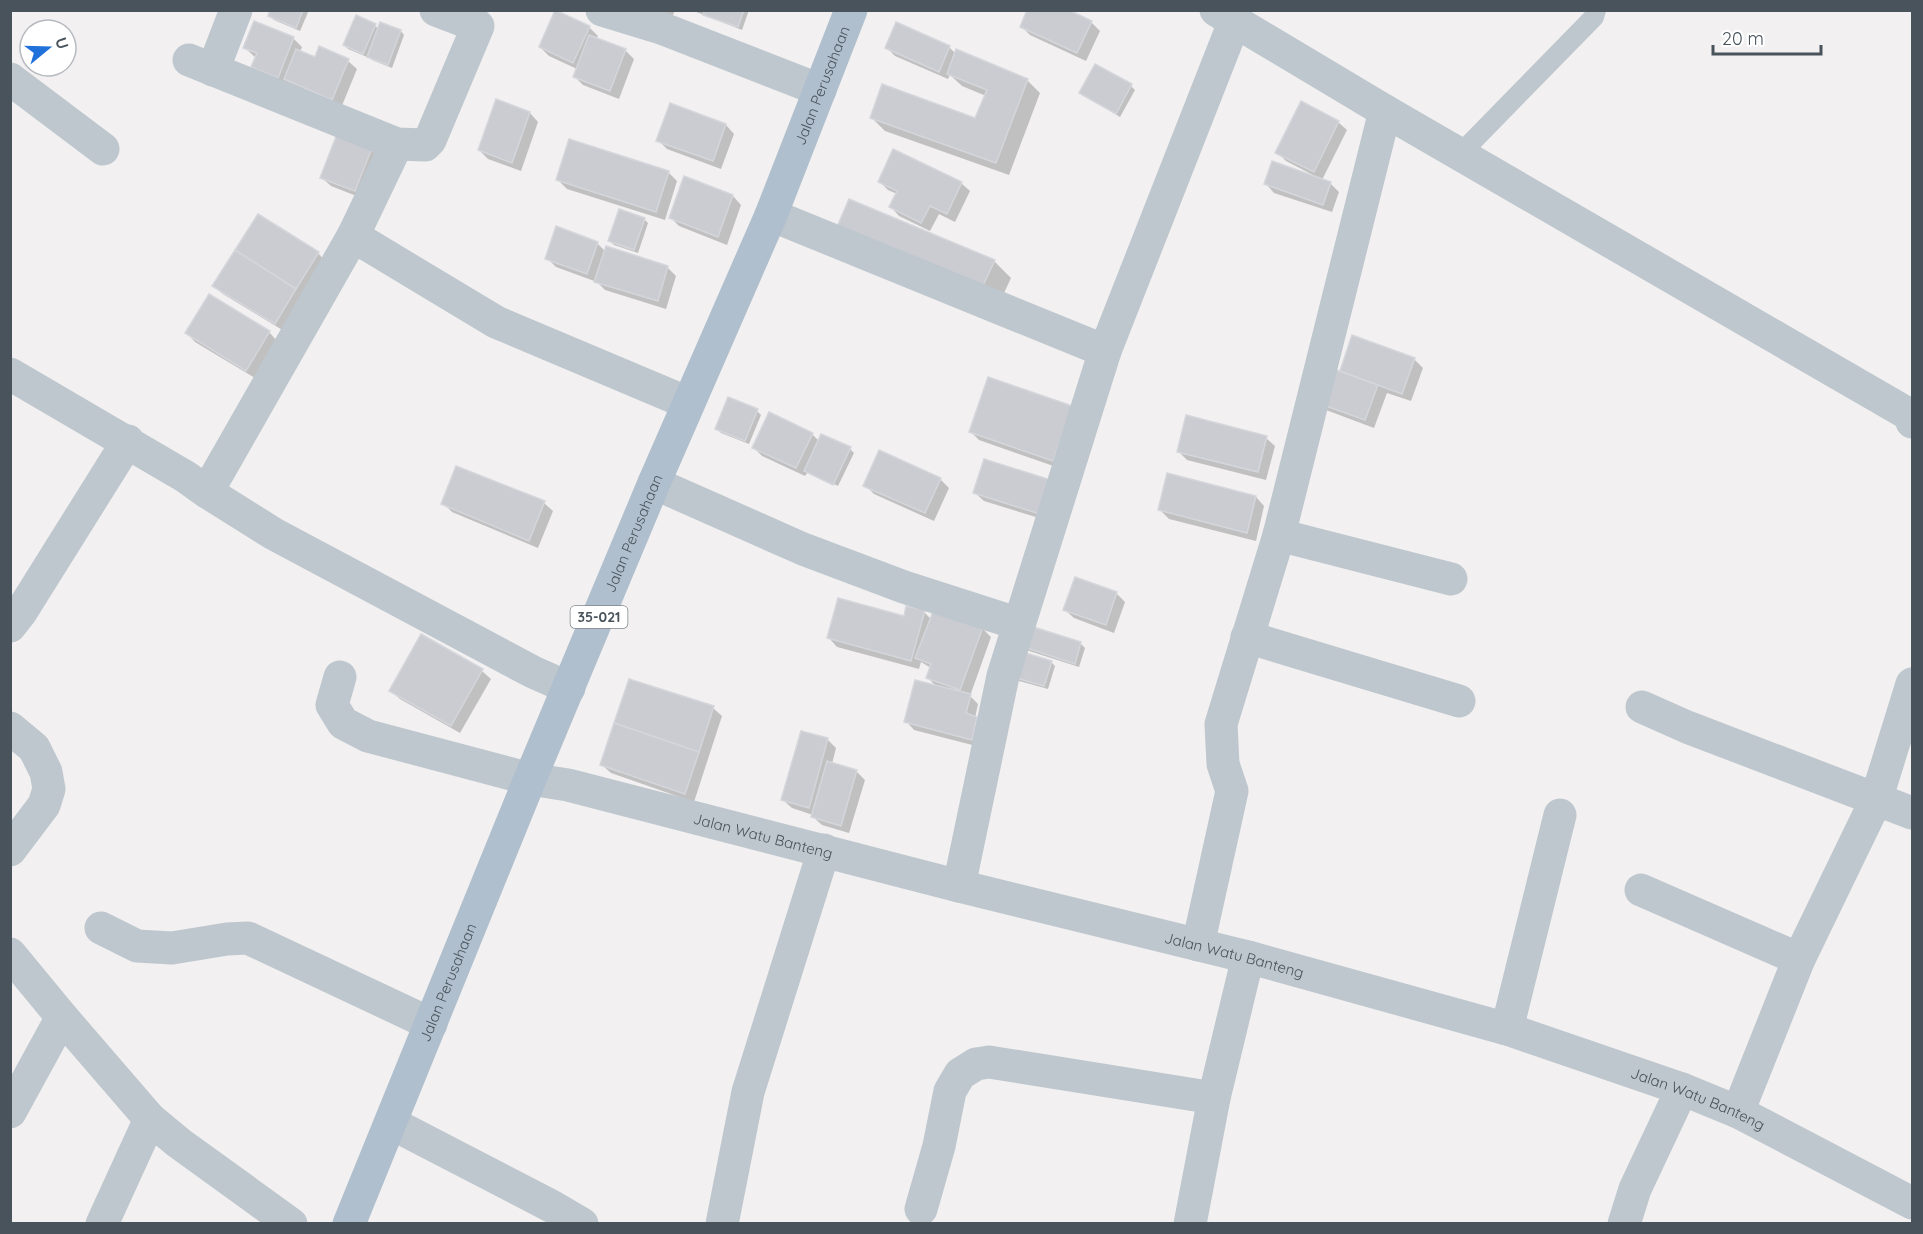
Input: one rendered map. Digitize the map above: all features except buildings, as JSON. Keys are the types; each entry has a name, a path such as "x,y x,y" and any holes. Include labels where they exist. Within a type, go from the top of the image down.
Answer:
{"main road":[{"name":"Jalan Perusahaan","path":"349,1224 530,779 654,483 771,215 851,10"}],"street":[{"path":"236,10 201,65 397,144 425,145 430,140 483,18 436,10"},
{"path":"602,10 671,32 820,90"},
{"path":"959,886 1003,676 1105,351 1225,15 1385,111 1912,414"},
{"path":"10,79 103,149"},
{"path":"1198,945 1232,791 1223,764 1221,724 1279,535 1385,111"},
{"path":"207,492 353,236 397,144"},
{"path":"771,215 1105,351"},
{"path":"353,236 496,322 688,404"},
{"path":"10,374 128,441 274,534 533,672 569,688"},
{"path":"10,626 128,441"},
{"path":"654,483 813,552 904,587 1019,624"},
{"path":"1279,535 1451,579"},
{"path":"1248,637 1459,702"},
{"name":"Jalan Watu Banteng","path":"340,677 332,705 343,723 368,735 530,779 579,788 959,886 1248,957 1507,1029 1682,1089 1738,1112 1912,1203"},
{"path":"1738,1112 1799,959 1876,800 1912,684"},
{"path":"1642,707 1687,727 1912,813"},
{"path":"10,728 34,748 46,772 49,789 44,805 10,850"},
{"path":"1507,1029 1560,815"},
{"path":"722,1224 748,1092 824,850"},
{"path":"1641,890 1799,959"},
{"path":"101,928 137,946 172,948 248,938 431,1024"},
{"path":"10,954 150,1119 179,1143 291,1224"},
{"path":"1190,1224 1214,1098 1248,957"},
{"path":"10,1112 62,1017"},
{"path":"921,1209 939,1146 950,1091 960,1074 976,1064 989,1062 1214,1098"},
{"path":"1624,1224 1635,1189 1682,1089"},
{"path":"102,1224 150,1119"},
{"path":"391,1123 554,1207 582,1224"}],"lane":[{"path":"1460,154 1594,17 1596,10"}]}
